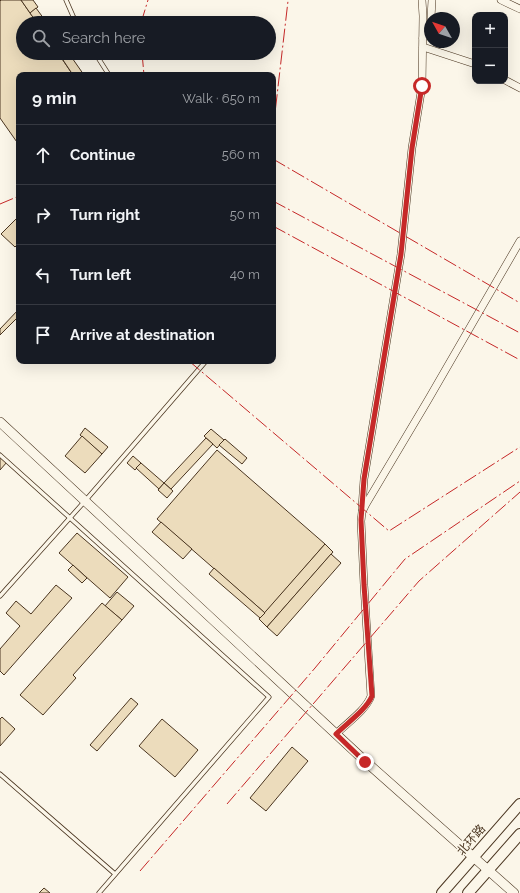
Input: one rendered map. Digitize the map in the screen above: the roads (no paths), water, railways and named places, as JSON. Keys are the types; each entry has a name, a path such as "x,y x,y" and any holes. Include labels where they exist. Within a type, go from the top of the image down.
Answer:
{"main road":[{"name":"北环路","path":"442,893 520,804"},
{"path":"468,893 520,834"}],"street":[{"path":"336,734 362,709 372,696 361,520 364,479 401,254 412,148 422,86 422,0"},
{"path":"431,12 432,0"},
{"path":"501,0 520,9"},
{"path":"423,47 472,63"},
{"path":"508,82 520,88"},
{"path":"362,512 520,241"},
{"path":"0,422 365,762 514,893"}],"lane":[{"path":"66,0 72,16"},
{"path":"99,60 106,72"},
{"path":"0,596 85,501 203,364"},
{"path":"0,455 269,697 99,893"},
{"path":"0,774 115,874"}]}
